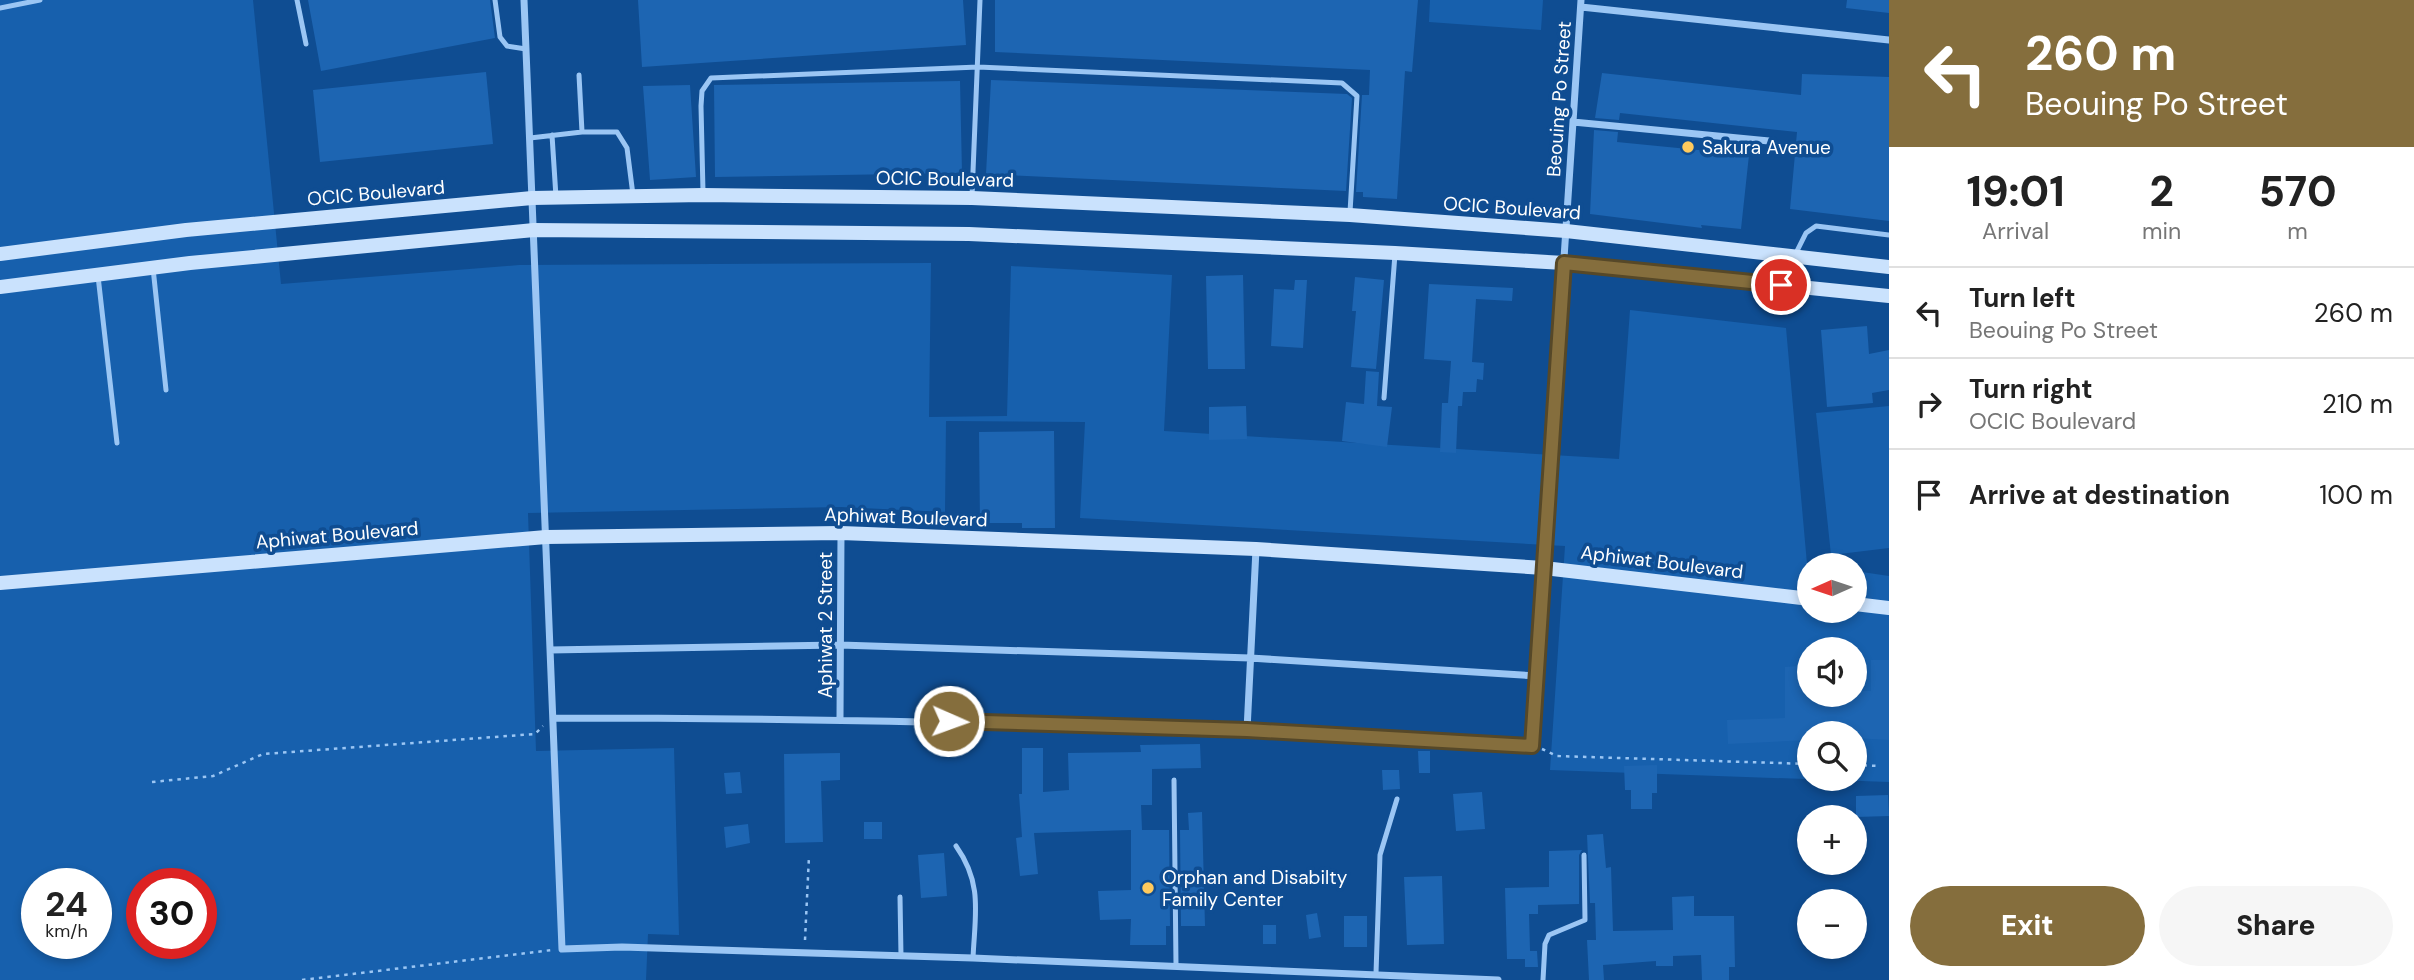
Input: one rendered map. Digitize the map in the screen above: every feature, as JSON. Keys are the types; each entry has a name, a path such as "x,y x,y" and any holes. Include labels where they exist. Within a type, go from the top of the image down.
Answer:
{"street":[{"path":"524,0 562,949 622,947 973,958 1498,980"},
{"path":"1581,4 1889,40"},
{"name":"Beouing Po Street","path":"1532,746 1581,4"},
{"path":"1573,122 1769,141"},
{"name":"OCIC Boulevard","path":"0,254 186,230 532,198 703,195 972,198 1350,215 1566,231 1889,267"},
{"path":"0,287 153,268 534,230 970,234 1395,253 1564,263 1889,296"},
{"name":"Aphiwat Boulevard","path":"0,583 546,537 841,533 1256,549 1544,568 1797,597"},
{"name":"Aphiwat 2 Street","path":"840,718 841,533"},
{"path":"1247,730 1256,549"},
{"path":"1867,605 1889,608"},
{"path":"550,650 841,645 1250,658 1537,676"},
{"path":"553,718 840,718 1247,730 1532,746"}],"lane":[{"path":"0,8 40,0"},
{"path":"297,0 306,44"},
{"path":"495,0 500,37 507,46 526,49"},
{"path":"972,198 981,0"},
{"path":"703,195 702,91 711,78 978,67 1342,83 1357,96 1350,215"},
{"path":"579,75 582,132"},
{"path":"530,138 582,132 617,132 624,139 633,195"},
{"path":"552,135 556,197"},
{"path":"1795,255 1806,233 1816,226 1889,235"},
{"path":"1384,398 1395,253"},
{"path":"153,268 166,390"},
{"path":"98,275 117,443"},
{"path":"1174,780 1176,965"},
{"path":"1376,973 1380,855 1397,799"},
{"path":"956,846 971,867 976,888 973,958"},
{"path":"1544,980 1545,944 1549,934 1580,925 1585,920 1584,855"},
{"path":"900,897 901,956"}],"path":[{"path":"152,782 213,776 263,754 535,733 553,718"},
{"path":"1532,746 1558,756 1797,764"},
{"path":"1867,766 1879,766"},
{"path":"805,954 809,856"},
{"path":"302,980 562,949"}],"shaded area":[{"path":"0,0 253,0 281,284 519,265 931,263 929,417 1007,416 1011,266 1172,275 1164,431 1619,459 1630,310 1786,328 1806,553 1797,553 1797,623 1867,623 1867,573 1889,576 1889,782 1867,781 1867,721 1797,721 1797,779 1550,770 1565,546 1080,518 1085,422 946,421 945,512 841,507 528,513 536,751 674,748 679,935 648,934 646,980 0,980"},
{"path":"1430,0 1543,0 1541,30 1429,22"},
{"path":"1889,406 1889,548 1831,553 1816,413"}],"building":[{"path":"308,0 490,0 495,38 321,71"},
{"path":"638,0 963,0 966,45 642,67"},
{"path":"995,0 1418,0 1412,72 1405,71 1397,199 1363,197 1363,192 1356,192 1362,95 1369,95 1370,70 995,52"},
{"path":"1847,0 1889,0 1889,13 1846,8"},
{"path":"486,72 493,144 320,162 313,90"},
{"path":"1602,73 1801,95 1802,74 1889,77 1889,221 1790,209 1797,132 1620,113 1619,120 1595,118"},
{"path":"991,80 1347,94 1352,98 1346,191 986,174"},
{"path":"960,81 962,173 715,177 714,85"},
{"path":"690,85 696,177 650,180 643,86"},
{"path":"1594,130 1618,132 1617,142 1749,155 1741,229 1701,225 1702,228 1590,214"},
{"path":"1243,275 1245,369 1208,369 1206,276"},
{"path":"1355,277 1384,280 1376,369 1351,367 1356,311 1352,311"},
{"path":"1295,280 1307,280 1303,348 1271,346 1274,289 1294,290"},
{"path":"1429,284 1513,288 1512,301 1476,299 1472,362 1484,363 1483,380 1477,379 1476,392 1463,392 1462,406 1458,406 1456,453 1440,452 1442,403 1448,403 1451,361 1424,359"},
{"path":"1867,326 1869,354 1889,350 1889,390 1872,393 1873,403 1827,407 1821,330"},
{"path":"1366,371 1379,372 1377,406 1392,407 1387,447 1342,441 1346,402 1364,404"},
{"path":"1246,406 1247,439 1209,440 1209,407"},
{"path":"1054,431 1055,528 1022,528 1022,523 980,523 979,432"},
{"path":"1871,660 1889,660 1889,740 1867,739 1867,721 1797,721 1797,741 1728,744 1727,720 1785,718 1785,667 1797,666 1797,707 1867,707 1867,691 1871,691"},
{"path":"1200,744 1201,768 1152,769 1152,805 1141,805 1142,830 1169,830 1170,926 1166,926 1166,945 1130,945 1131,919 1100,920 1098,891 1131,890 1131,830 1034,833 1038,874 1020,876 1016,838 1022,837 1019,794 1022,794 1022,748 1043,748 1043,792 1069,790 1068,753 1141,752 1140,745"},
{"path":"1418,751 1430,751 1430,773 1419,773"},
{"path":"840,753 840,780 821,781 823,842 785,843 784,754"},
{"path":"1657,765 1657,793 1652,793 1652,809 1631,809 1631,790 1625,790 1624,766"},
{"path":"1382,770 1399,770 1400,789 1383,790"},
{"path":"740,772 742,793 726,794 724,773"},
{"path":"1482,792 1485,829 1456,831 1453,794"},
{"path":"1888,795 1889,816 1867,817 1867,805 1856,805 1856,796"},
{"path":"1202,812 1205,926 1181,926 1180,830 1189,830 1188,813"},
{"path":"864,822 882,822 882,839 864,839"},
{"path":"748,824 750,843 726,848 724,827"},
{"path":"1603,834 1606,868 1611,867 1613,931 1673,930 1672,897 1694,896 1694,916 1734,916 1735,967 1729,967 1729,980 1702,980 1701,955 1673,956 1673,966 1656,966 1656,961 1603,965 1604,980 1589,980 1587,940 1596,940 1595,903 1590,903 1587,835"},
{"path":"1582,850 1579,855 1579,904 1538,905 1538,914 1529,914 1530,951 1537,951 1538,967 1525,967 1525,959 1507,959 1505,888 1549,887 1549,851"},
{"path":"944,853 947,896 921,898 918,855"},
{"path":"1442,876 1444,944 1407,945 1404,877"},
{"path":"1317,913 1321,937 1309,939 1306,915"},
{"path":"1344,916 1367,916 1367,947 1344,947"},
{"path":"1263,925 1276,925 1276,944 1263,944"}],"place":[{"name":"Sakura Avenue","path":"1688,147"},
{"name":"Orphan and Disabilty Family Center","path":"1148,888"}],"route":[{"path":"949,721 1247,730 1532,746 1564,263 1781,285"}]}
